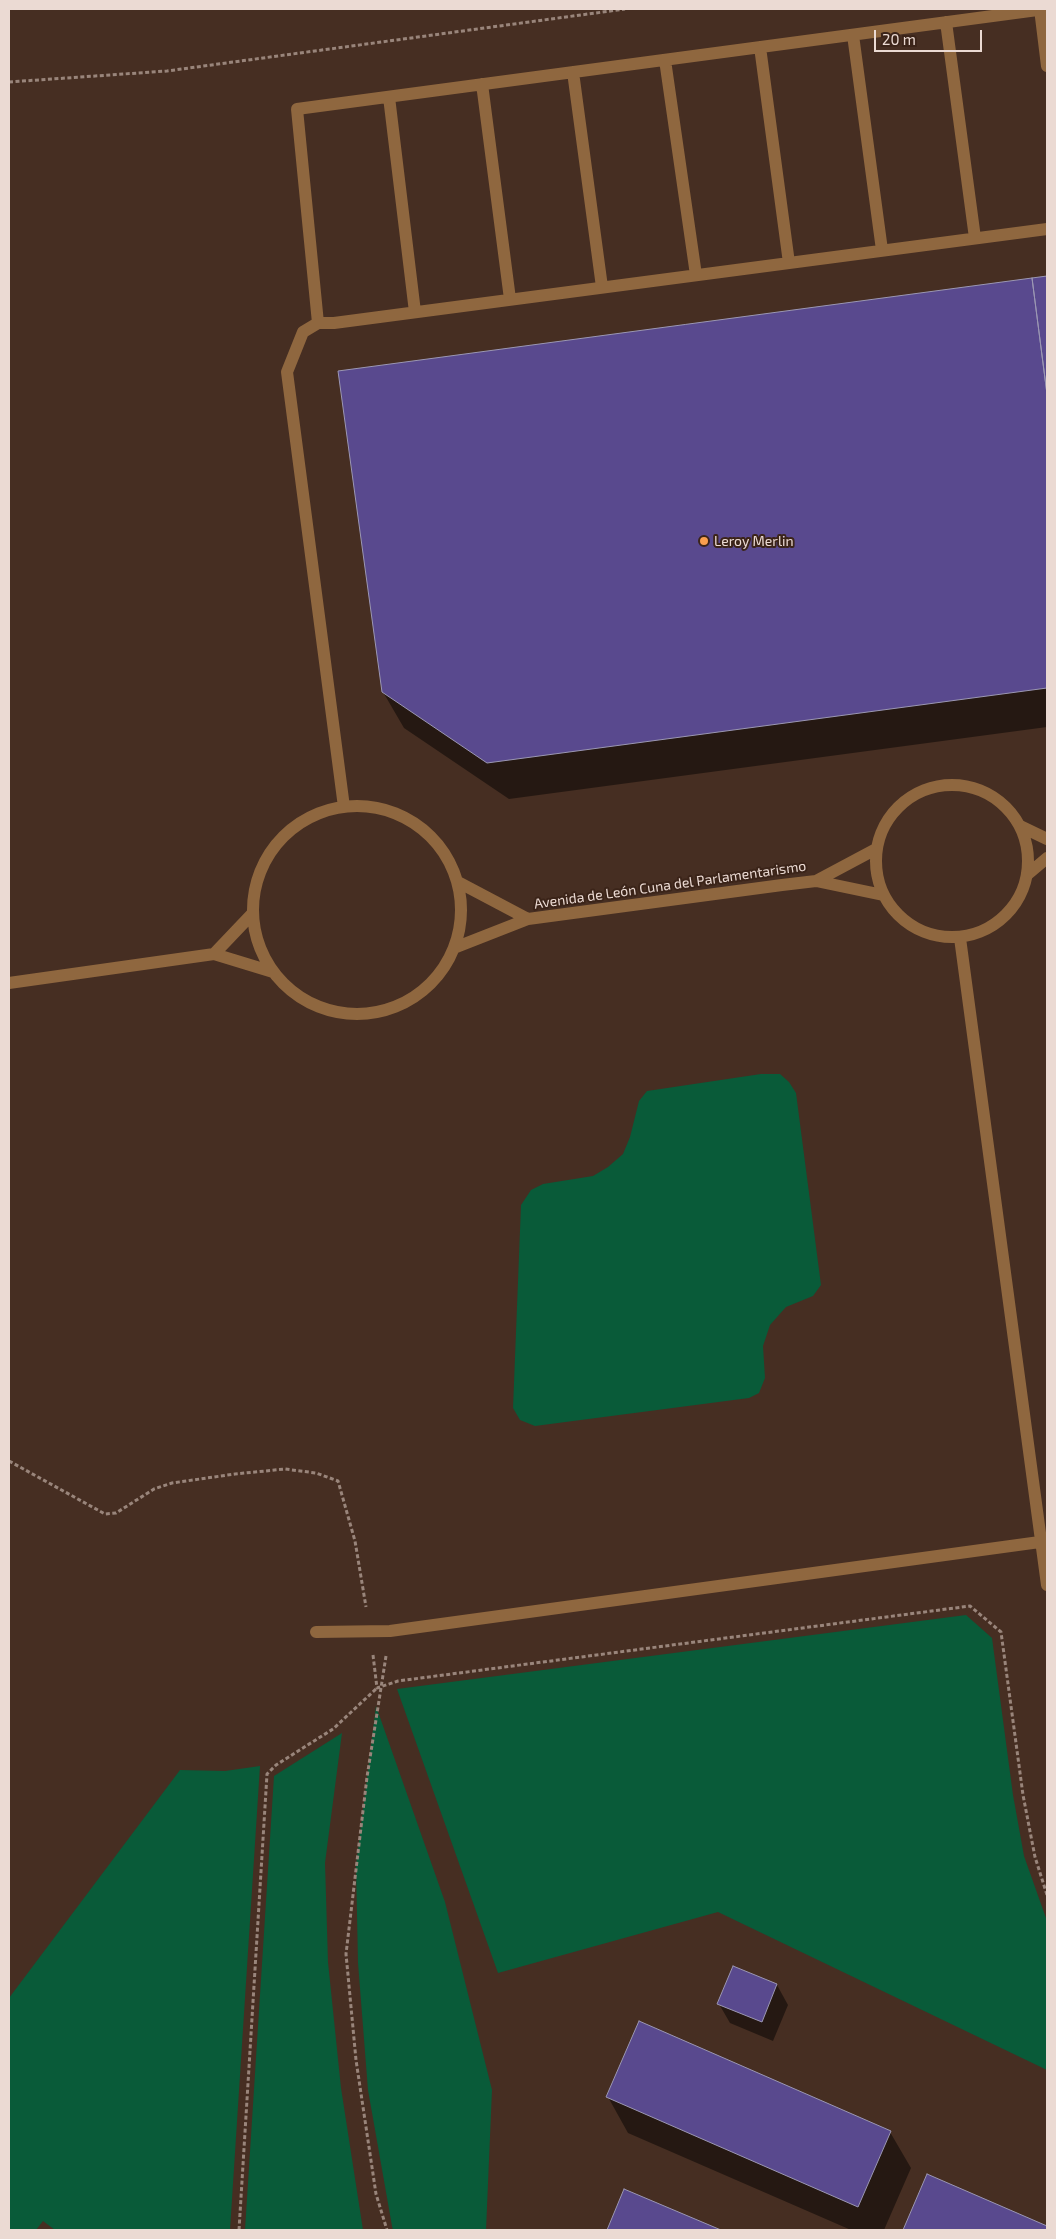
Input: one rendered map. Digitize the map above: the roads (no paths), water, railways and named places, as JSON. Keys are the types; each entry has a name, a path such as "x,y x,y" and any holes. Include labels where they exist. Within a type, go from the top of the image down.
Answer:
{"street":[{"path":"1040,9 1047,66"},
{"path":"318,323 297,109 1045,9"},
{"path":"946,22 975,238"},
{"path":"854,34 882,250"},
{"path":"760,47 789,263"},
{"path":"666,60 696,275"},
{"path":"573,72 602,287"},
{"path":"482,84 510,299"},
{"path":"389,97 415,312"},
{"path":"344,807 287,372 303,332 318,323 1047,229"},
{"path":"940,785 964,785 987,793 1007,807 1020,826 1028,850 1028,874 1020,898 1004,917 984,931 960,938 937,937 915,929 896,914 883,895 875,873 876,849 883,826 898,806 917,792 940,785"},
{"path":"359,805 392,811 421,827 444,852 458,882 462,916 454,948 437,977 412,999 382,1012 349,1014 320,1008 294,993 273,972 259,946 253,913 257,880 272,850 296,826 326,810 359,805"},
{"path":"1020,826 1047,839"},
{"name":"Avenida de León Cuna del Parlamentarismo","path":"816,881 876,849"},
{"path":"1028,874 1047,858"},
{"name":"Avenida de León Cuna del Parlamentarismo","path":"454,948 528,919 816,881 883,895"},
{"name":"Avenida de León Cuna del Parlamentarismo","path":"458,882 528,919"},
{"path":"214,954 253,913"},
{"path":"960,938 1044,1542 1047,1585"},
{"path":"9,983 162,963 214,954 273,972"},
{"path":"316,1632 390,1631 1044,1542"}],"place":[{"name":"Leroy Merlin","path":"704,541"}]}
